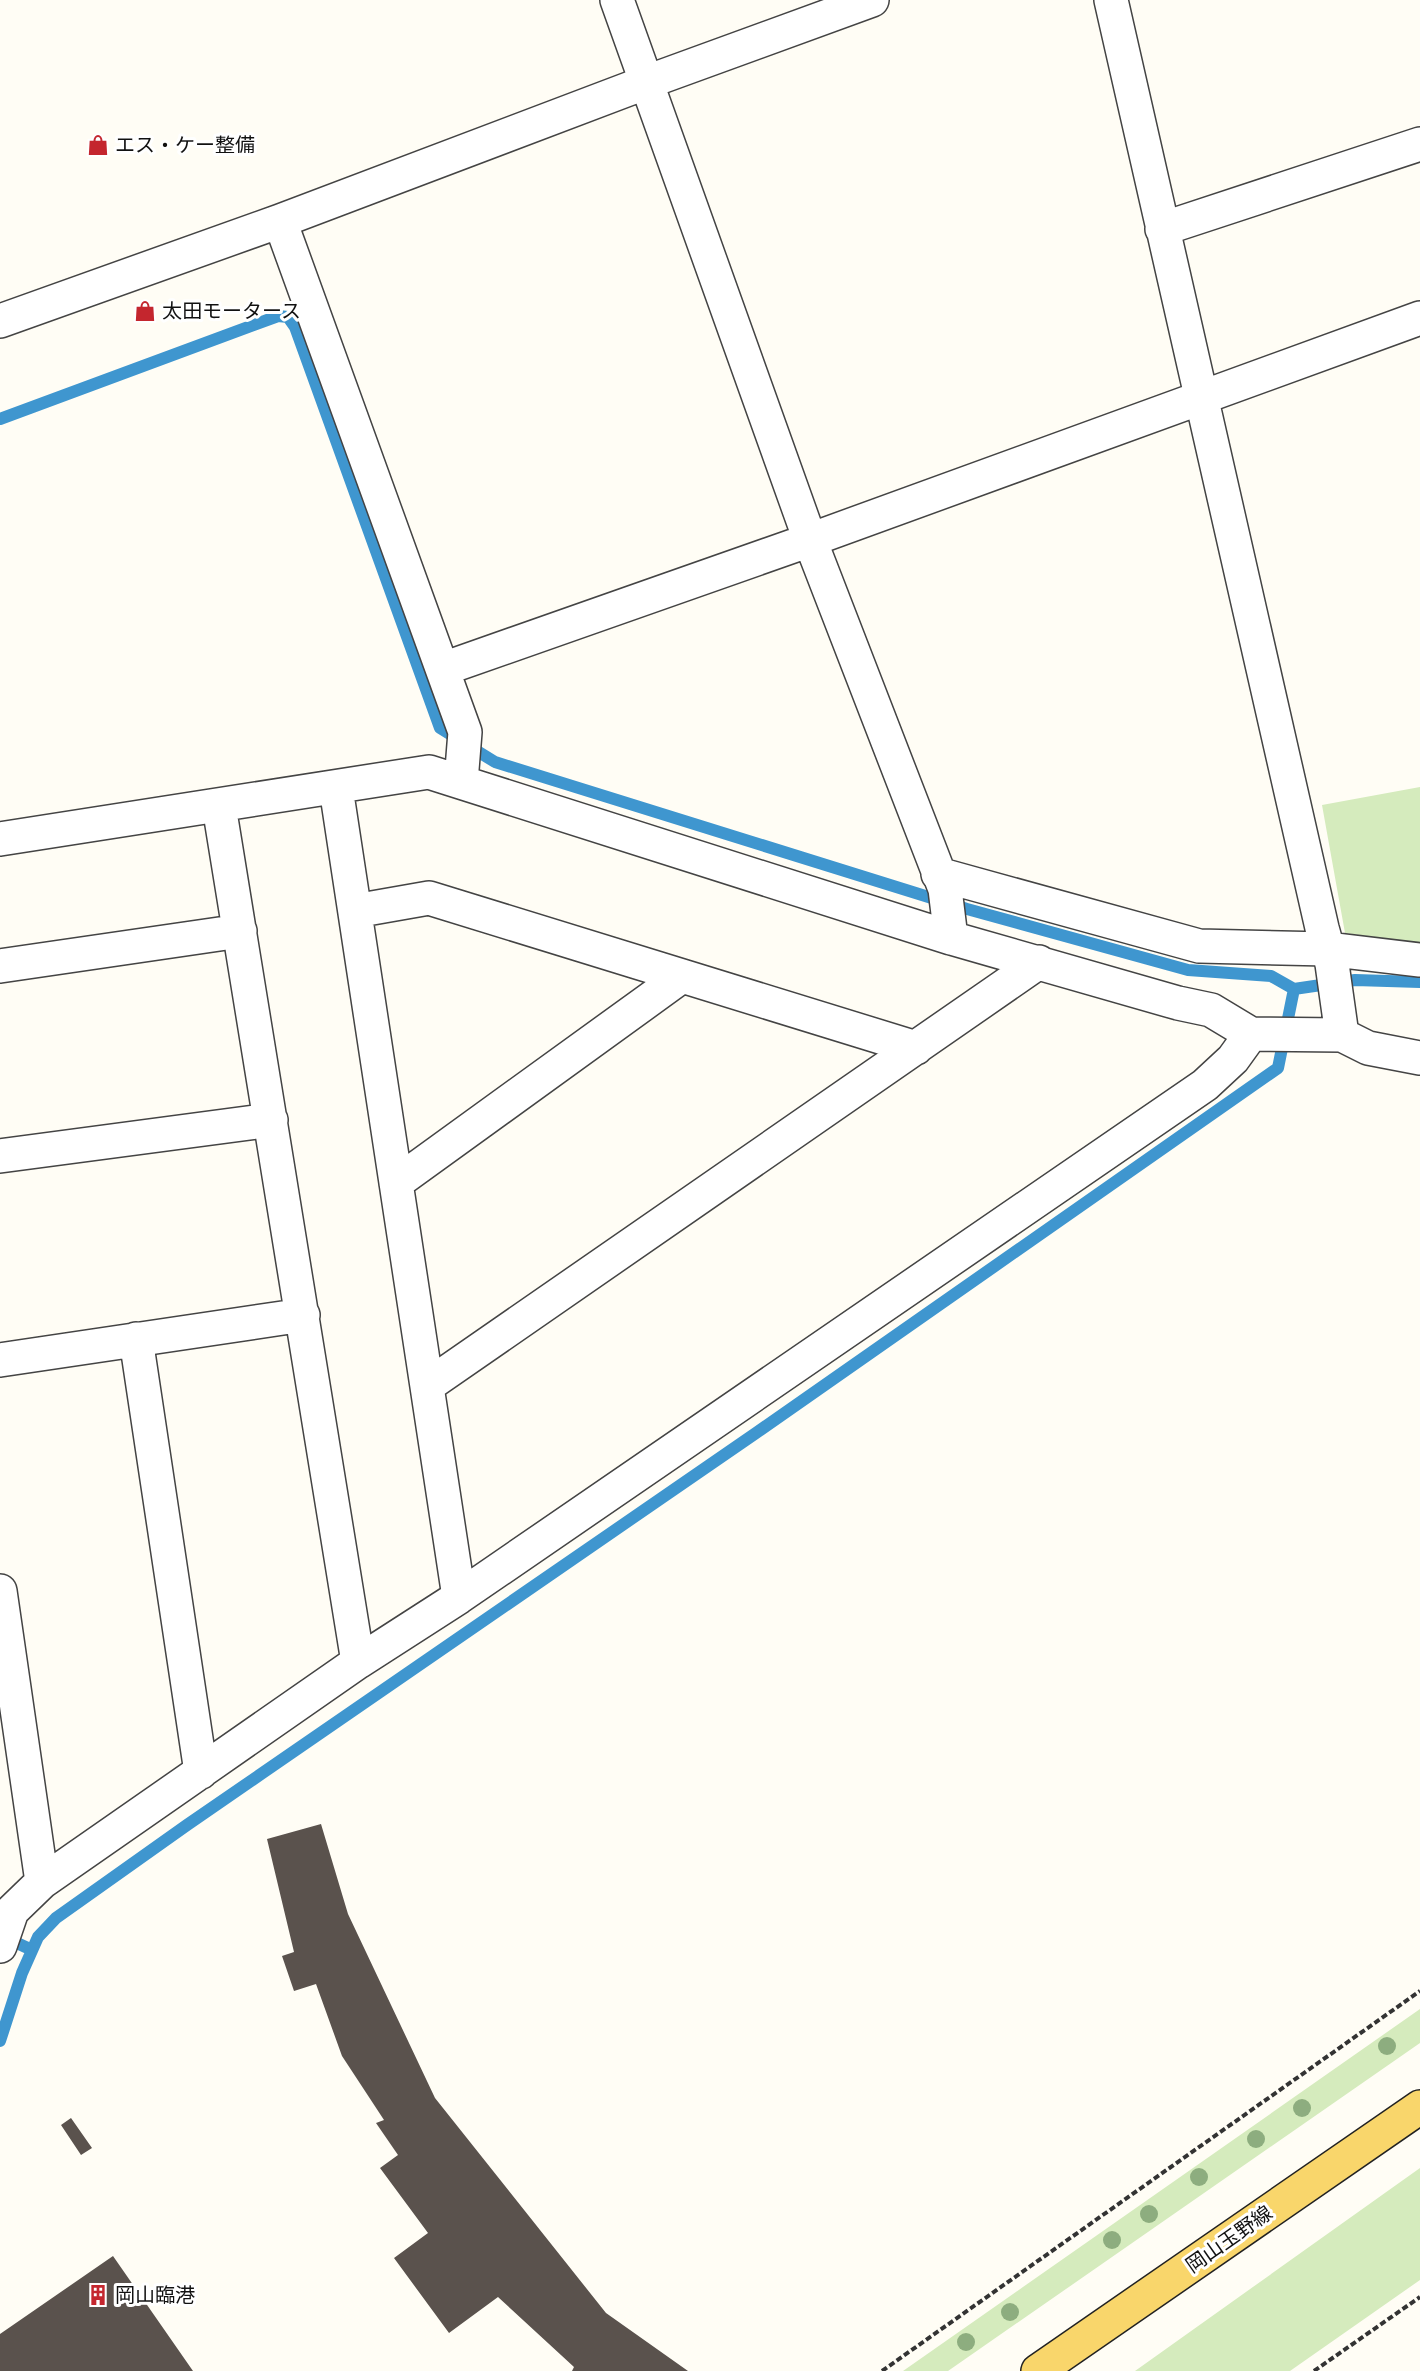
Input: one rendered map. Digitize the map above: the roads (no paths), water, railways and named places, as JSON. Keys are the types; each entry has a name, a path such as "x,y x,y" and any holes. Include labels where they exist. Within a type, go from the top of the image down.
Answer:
{"main road":[{"name":"岡山玉野線","path":"1038,2371 1420,2107"}],"street":[{"path":"617,0 810,540 946,905 1039,962 1179,1003 1211,1010 1257,1034 1330,1035 1368,1048 1420,1058"},
{"path":"0,321 280,221 647,82 872,0"},
{"path":"1111,0 1330,959 1337,1000 1330,1035"},
{"path":"1162,229 1420,144"},
{"path":"280,221 465,732 462,776"},
{"path":"443,669 810,540 1200,396 1420,318"},
{"path":"0,839 429,772 462,776 946,905 1199,946 1330,959 1420,960"},
{"path":"336,788 459,1597"},
{"path":"219,806 358,1662"},
{"path":"355,911 429,898 916,1048"},
{"path":"0,966 240,931"},
{"path":"427,1386 1039,962"},
{"path":"396,1184 682,976"},
{"path":"4,1935 12,1911 42,1882 358,1662 459,1597 1205,1085 1257,1034"},
{"path":"0,1156 271,1120"},
{"path":"0,1360 303,1315"},
{"path":"136,1339 201,1772"},
{"path":"0,1591 9,1712 42,1882"}],"waterway":[{"path":"0,419 278,316 288,317 295,327 440,728 495,762 967,909 1188,970 1271,976 1294,989 1355,980 1420,982"},
{"path":"0,2041 22,1973 38,1937 56,1918 1278,1068 1294,989"},
{"path":"4,1937 32,1950"}],"place":[{"name":"エス・ケー整備","path":"98,145"},
{"name":"太田モータース","path":"145,311"},
{"name":"岡山臨港","path":"98,2295"}]}
